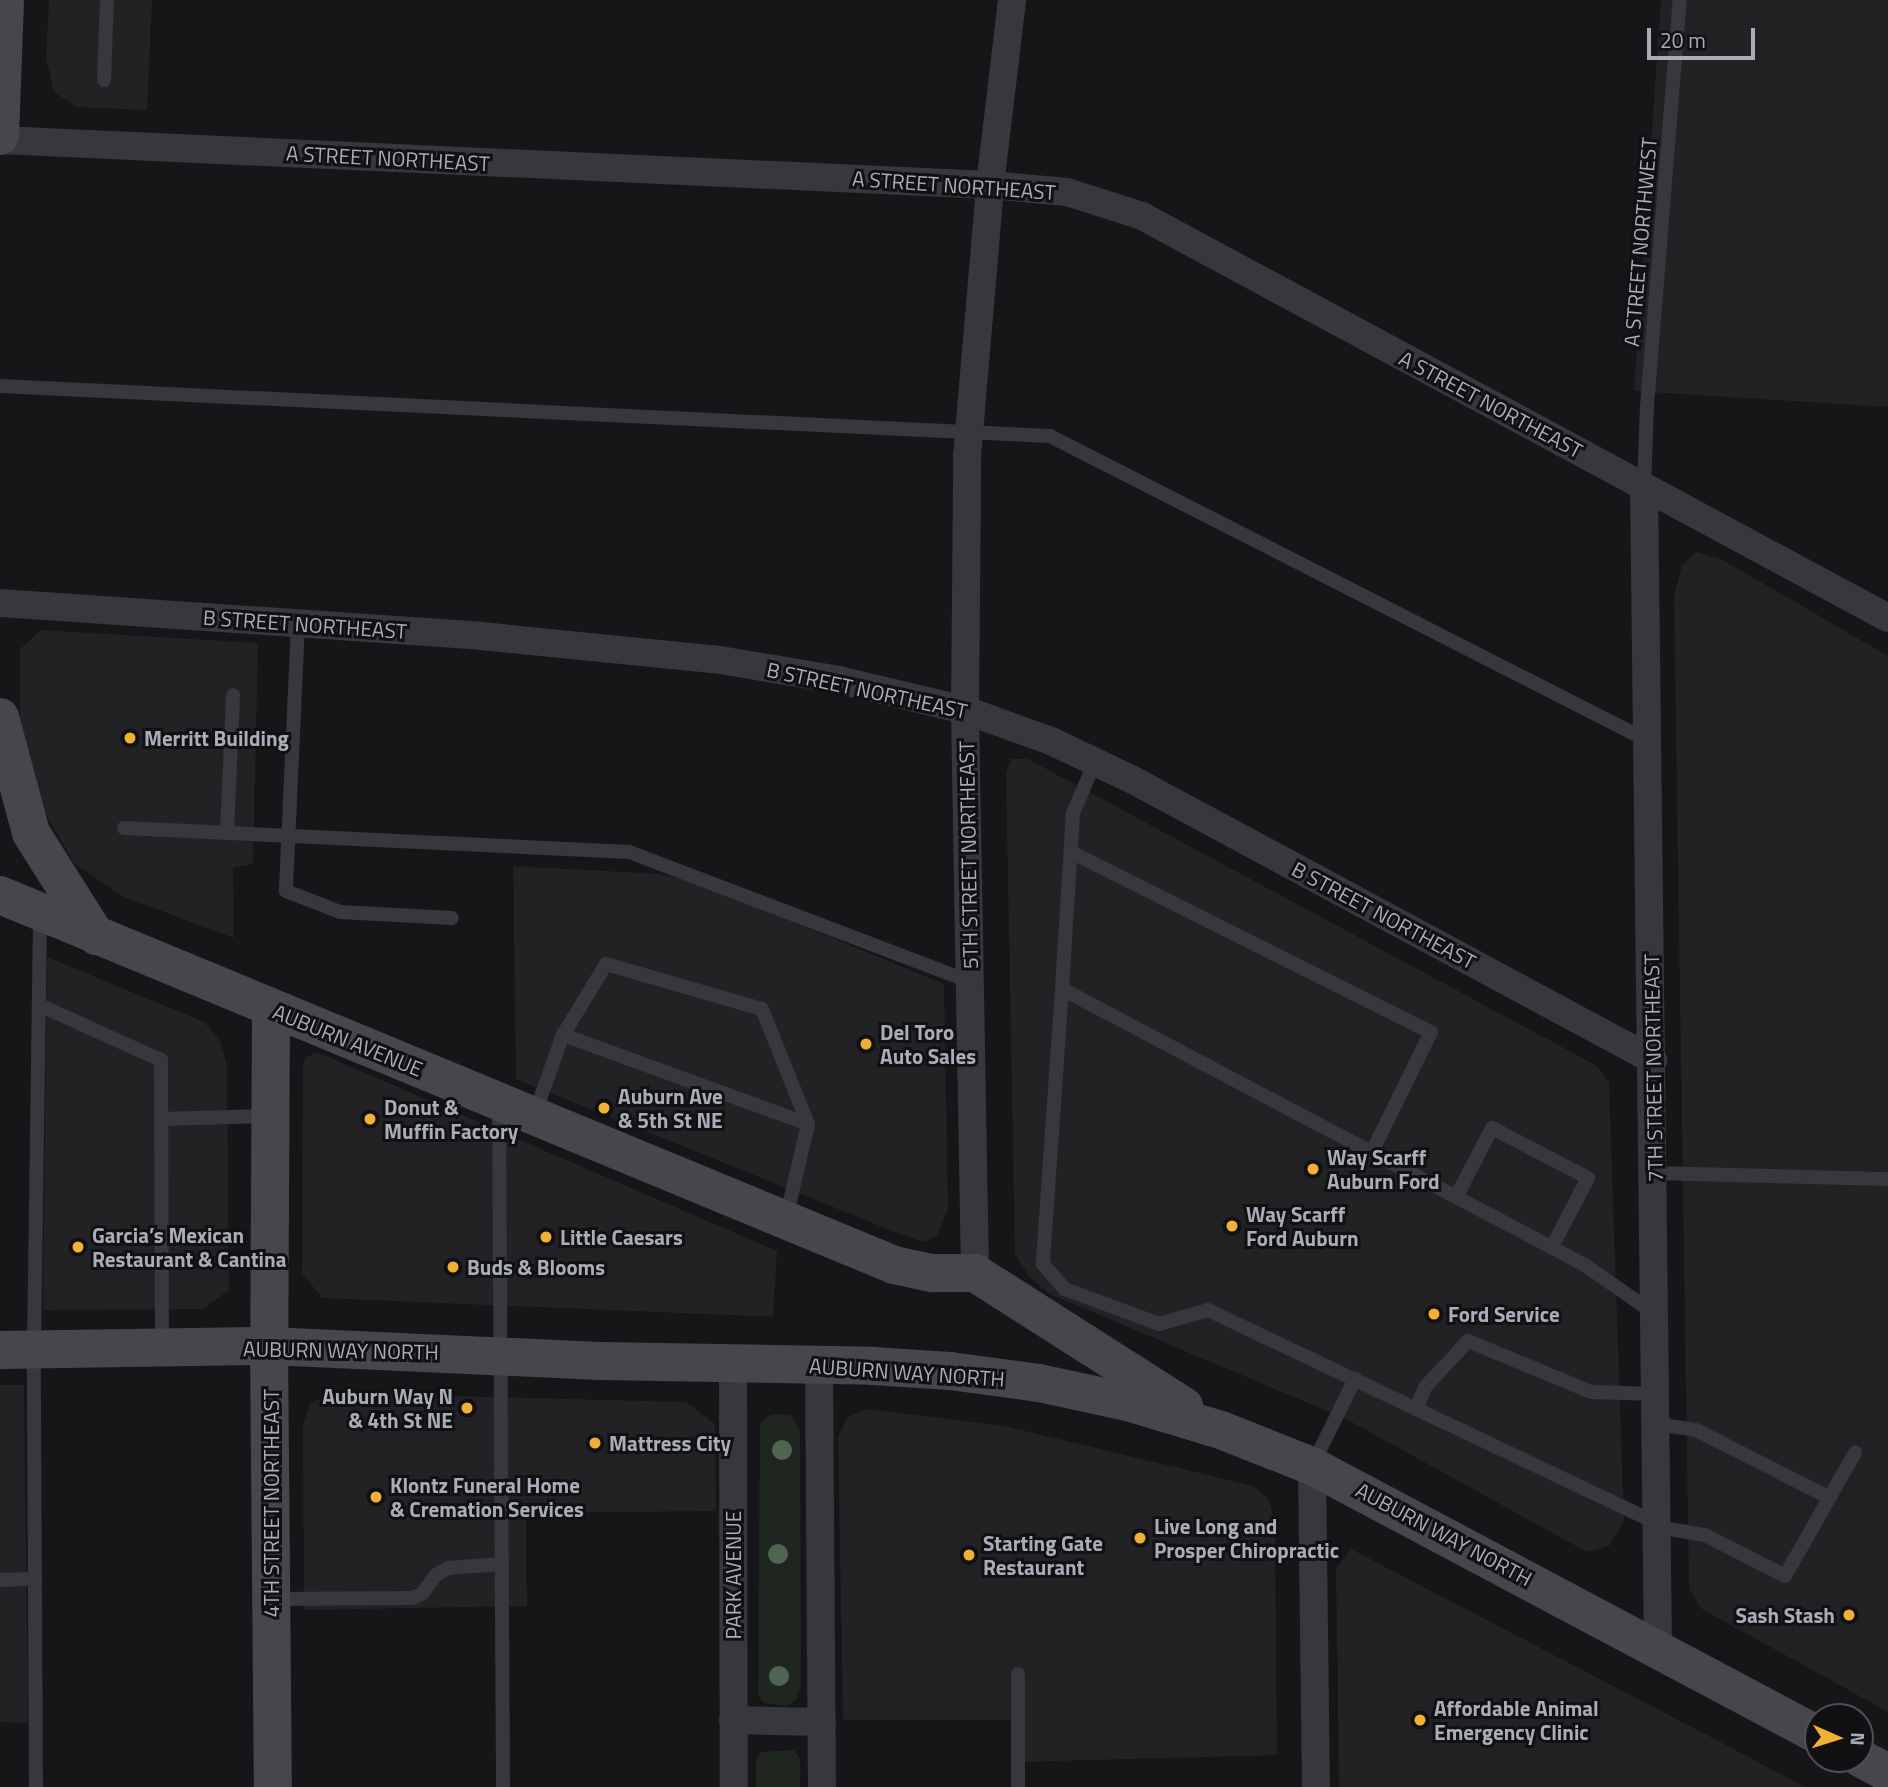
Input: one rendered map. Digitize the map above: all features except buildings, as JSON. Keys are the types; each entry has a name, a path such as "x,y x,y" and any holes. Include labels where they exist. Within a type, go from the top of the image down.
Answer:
{"main road":[{"path":"0,138 5,0"},
{"path":"0,717 32,833 96,936"},
{"name":"AUBURN AVENUE","path":"0,895 894,1265 933,1273 975,1273"},
{"name":"4TH STREET NORTHEAST","path":"271,1009 269,1346 273,1787"},
{"path":"975,1273 1221,1430"},
{"name":"AUBURN WAY NORTH","path":"17,1350 269,1346 502,1354 600,1361 819,1365 950,1371 1039,1382 1128,1402 1221,1430 1312,1466 1804,1727"}],"street":[{"name":"5TH STREET NORTHEAST","path":"975,1273 965,710 969,432 990,185 1012,0"},
{"name":"A STREET NORTHEAST","path":"0,138 990,185 1068,192 1142,216 1888,618"},
{"name":"7TH STREET NORTHEAST","path":"1644,487 1658,1648"},
{"name":"B STREET NORTHEAST","path":"0,603 596,646 720,660 839,680 965,710 1051,741 1095,762 1653,1060"},
{"name":"PARK AVENUE","path":"733,1363 734,1787"},
{"path":"819,1365 822,1787"},
{"path":"1312,1466 1316,1787"},
{"path":"733,1720 821,1722"}],"lane":[{"path":"104,80 107,0"},
{"name":"A STREET NORTHWEST","path":"1644,487 1647,406 1680,0"},
{"path":"0,386 1050,436 1648,741"},
{"path":"298,624 286,891 340,912 452,918"},
{"path":"227,834 233,695"},
{"path":"1095,762 1073,813 1043,1264 1065,1289 1159,1324 1208,1310 1657,1525 1705,1535 1785,1576 1856,1453"},
{"path":"124,828 629,852 971,982"},
{"path":"1071,852 1431,1032 1371,1152"},
{"path":"36,1787 35,1579 17,1350 39,1005 40,912"},
{"path":"534,1115 563,1035 606,964 762,1009 808,1124 785,1220"},
{"path":"1062,989 1585,1265 1655,1314"},
{"path":"39,1005 161,1060 162,1348"},
{"path":"563,1035 808,1124"},
{"path":"499,1101 503,1787"},
{"path":"161,1119 271,1116"},
{"path":"1456,1197 1492,1128 1588,1178 1552,1247"},
{"path":"1654,1172 1888,1179"},
{"path":"1416,1409 1426,1386 1468,1341 1591,1392 1656,1394"},
{"path":"1312,1466 1355,1380"},
{"path":"1656,1424 1696,1430 1830,1498"},
{"path":"271,1599 412,1598 422,1594 436,1575 448,1568 502,1564"},
{"path":"0,1580 35,1579"},
{"path":"1018,1674 1018,1787"}],"shaded area":[{"path":"49,0 152,0 147,110 77,107 54,92 46,58"},
{"path":"1661,0 1888,0 1888,407 1634,391"},
{"path":"1696,552 1721,559 1888,656 1888,1712 1702,1609 1689,1589 1674,597 1682,565"},
{"path":"41,630 258,643 253,864 233,868 234,938 122,896 74,863 26,780 20,743 20,649"},
{"name":"Way Scarff Auburn Ford","path":"1011,759 1028,759 1597,1066 1609,1083 1624,1522 1609,1546 1587,1552 1346,1419 1050,1294 1030,1278 1015,1254 1006,773"},
{"path":"513,866 659,874 701,884 944,984 948,1209 936,1237 924,1242 895,1232 516,1079"},
{"path":"47,957 204,1022 220,1040 227,1065 229,1290 203,1309 43,1310"},
{"path":"317,1052 777,1251 773,1317 322,1298 302,1273 303,1066 306,1057"},
{"path":"0,1385 24,1385 28,1723 0,1722"},
{"path":"330,1393 686,1402 715,1424 716,1511 526,1513 527,1606 304,1610 303,1425 310,1404"},
{"path":"867,1409 1005,1426 1253,1486 1269,1500 1275,1525 1277,1755 1014,1762 1013,1720 843,1720 838,1437 848,1417"},
{"path":"770,1415 792,1416 800,1430 801,1686 796,1700 787,1706 764,1703 758,1696 760,1424"},
{"path":"1351,1549 1805,1787 1339,1787 1336,1568"},
{"path":"794,1750 800,1759 800,1787 756,1787 756,1761 760,1752"}],"place":[{"name":"Merritt Building","path":"130,738"},
{"name":"Del Toro Auto Sales","path":"866,1044"},
{"name":"Auburn Ave & 5th St NE","path":"604,1108"},
{"name":"Donut & Muffin Factory","path":"370,1119"},
{"name":"Way Scarff Auburn Ford","path":"1313,1169"},
{"name":"Way Scarff Ford Auburn","path":"1232,1226"},
{"name":"Little Caesars","path":"546,1237"},
{"name":"Garcia’s Mexican Restaurant & Cantina","path":"78,1247"},
{"name":"Buds & Blooms","path":"453,1267"},
{"name":"Ford Service","path":"1434,1314"},
{"name":"Auburn Way N & 4th St NE","path":"467,1408"},
{"name":"Mattress City","path":"595,1443"},
{"name":"Klontz Funeral Home & Cremation Services","path":"376,1497"},
{"name":"Live Long and Prosper Chiropractic","path":"1140,1538"},
{"name":"Starting Gate Restaurant","path":"969,1555"},
{"name":"Sash Stash","path":"1849,1615"},
{"name":"Affordable Animal Emergency Clinic","path":"1420,1720"}]}
